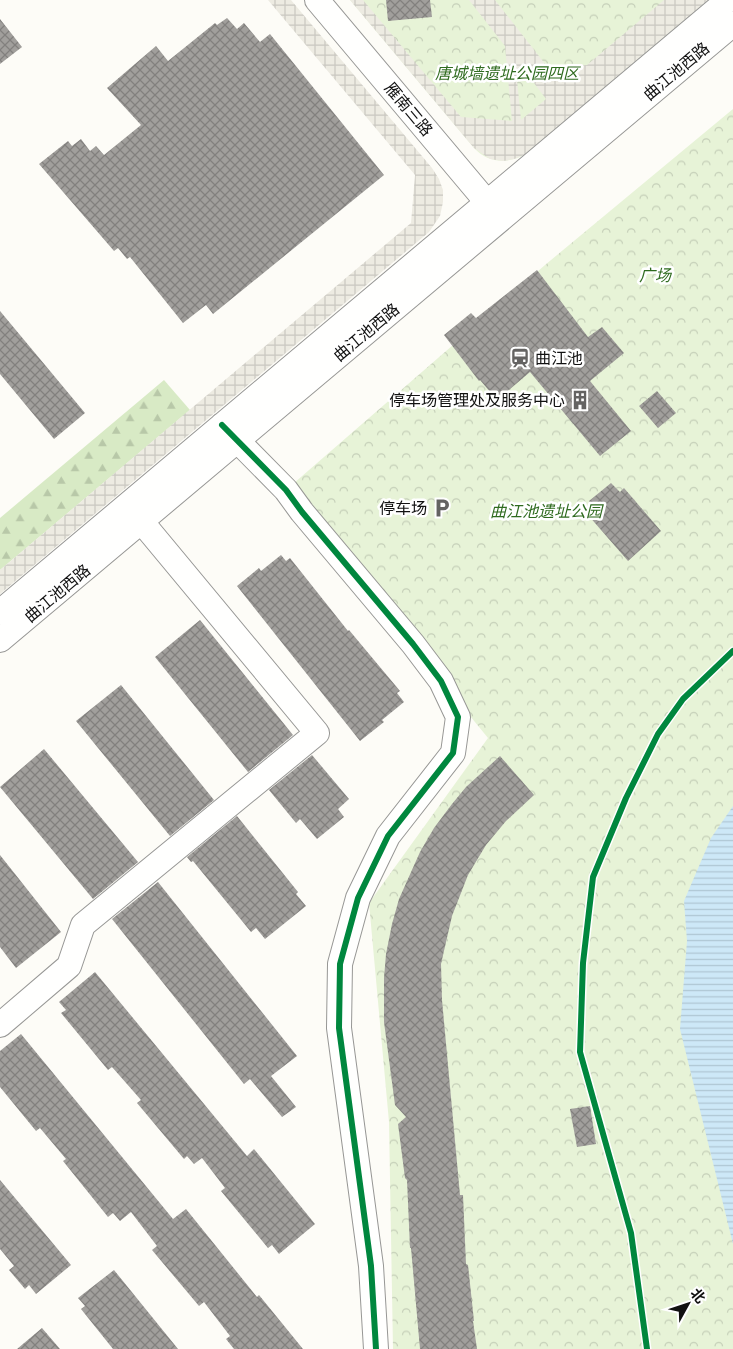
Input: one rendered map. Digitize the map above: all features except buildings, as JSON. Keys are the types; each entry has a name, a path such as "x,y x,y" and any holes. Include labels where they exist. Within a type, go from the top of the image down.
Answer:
{"street":[{"name":"雁南三路","path":"317,0 494,210"},
{"name":"曲江池西路","path":"0,612 229,433 494,210 728,0"},
{"name":"曲江池西路","path":"494,210 733,24"},
{"name":"曲江池西路","path":"0,640 141,521 229,433"},
{"path":"229,433 286,490 302,512 413,644 441,681 458,717 453,753 388,836 358,898 340,964 339,1028 371,1266 376,1349"},
{"path":"0,1024 69,966 83,925 317,733 141,521"}],"green space":[{"name":"唐城墙遗址公园四区","path":"350,0 708,0 524,155 504,161 485,157 474,148"},
{"name":"曲江池遗址公园","path":"733,109 733,1349 393,1349 389,1122 369,903 488,738 286,490 545,265"},
{"path":"164,380 190,410 0,570 0,518"}],"shaded area":[{"path":"268,0 291,0 432,168 443,190 440,216 429,232 0,594 0,570 411,223 415,175"},
{"path":"350,0 363,0 461,117 512,121 505,46 469,0 495,0 549,69 587,65 664,0 708,0 524,155 503,161 490,159 474,148","holes":["531,79 546,99 521,120 517,80"]}],"water":[{"path":"733,806 733,1244 680,1029 687,941 684,901 711,838"}],"cycle path":[{"path":"222,425 286,490 302,512 413,644 441,681 458,717 453,753 388,836 358,898 340,964 339,1028 371,1266 376,1349"},
{"path":"647,1349 631,1233 580,1052 583,963 593,877 626,798 658,734 683,699 733,651"}],"place":[{"name":"曲江池","path":"520,358"},
{"name":"停车场管理处及服务中心","path":"580,400"},
{"name":"停车场","path":"442,508"}],"park label":[{"name":"广场","path":"655,275"}]}
